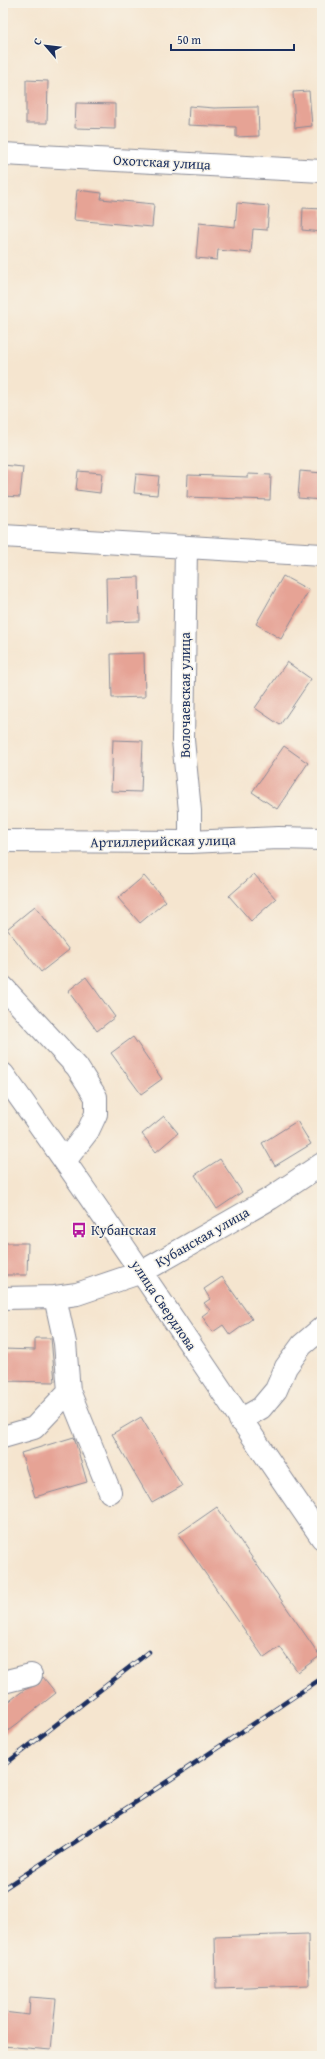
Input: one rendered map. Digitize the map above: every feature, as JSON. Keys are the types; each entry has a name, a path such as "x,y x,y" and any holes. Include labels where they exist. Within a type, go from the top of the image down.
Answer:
{"street":[{"name":"Охотская улица","path":"3,154 322,171"},
{"path":"3,536 322,555"},
{"name":"Волочаевская улица","path":"186,547 183,740 190,811 190,842"},
{"name":"Артиллерийская улица","path":"3,841 190,842 279,838 322,839"},
{"path":"3,987 77,1067 96,1098 96,1114 88,1131 65,1161"},
{"name":"улица Свердлова","path":"3,1074 142,1272 240,1420 322,1538"},
{"name":"Кубанская улица","path":"3,1298 55,1297 77,1294 142,1272 271,1198 322,1164"},
{"path":"55,1297 65,1343 69,1391 110,1492"},
{"path":"240,1420 261,1408 276,1390 286,1367 302,1344 322,1328"},
{"path":"3,1437 34,1428 69,1391"},
{"path":"3,1682 31,1675"}],"building":[{"path":"26,80 48,81 47,123 26,123"},
{"path":"309,91 312,126 295,128 293,92"},
{"path":"76,103 115,104 115,129 75,128"},
{"path":"189,106 214,108 258,107 259,136 236,137 236,127 188,125"},
{"path":"77,190 102,193 101,199 154,204 152,227 74,220"},
{"path":"237,203 269,206 267,230 253,229 251,253 218,250 217,260 196,258 199,223 235,227"},
{"path":"303,208 322,209 322,232 302,230"},
{"path":"3,465 23,467 20,497 3,496"},
{"path":"78,471 102,473 100,493 76,490"},
{"path":"300,471 322,473 322,500 298,498"},
{"path":"136,474 159,476 157,495 134,493"},
{"path":"248,474 271,475 270,500 187,497 188,475 248,477"},
{"path":"283,576 309,590 281,639 256,624"},
{"path":"139,577 140,621 107,622 106,578"},
{"path":"144,653 145,697 112,698 111,654"},
{"path":"287,662 311,679 280,725 255,708"},
{"path":"113,740 143,741 141,792 111,791"},
{"path":"284,746 308,763 277,809 252,792"},
{"path":"254,874 276,899 251,921 229,896"},
{"path":"144,876 166,901 140,923 118,898"},
{"path":"35,906 69,950 41,972 7,929"},
{"path":"86,977 115,1017 97,1031 68,991"},
{"path":"133,1037 162,1079 141,1094 111,1053"},
{"path":"164,1116 178,1133 156,1152 142,1134"},
{"path":"297,1121 311,1144 275,1166 262,1143"},
{"path":"220,1159 242,1192 217,1209 195,1175"},
{"path":"3,1243 28,1243 27,1275 3,1275"},
{"path":"222,1277 252,1319 230,1335 223,1325 213,1332 202,1316 210,1310 204,1303 210,1299 204,1289"},
{"path":"35,1338 51,1338 55,1382 3,1381 3,1349 35,1350"},
{"path":"141,1417 182,1486 152,1503 112,1434"},
{"path":"74,1437 87,1482 35,1497 21,1453"},
{"path":"217,1507 320,1656 298,1672 280,1647 264,1658 178,1534"},
{"path":"43,1677 56,1693 3,1735 3,1706 24,1690 39,1684"},
{"path":"308,1934 309,1985 216,1988 215,1937"},
{"path":"30,1997 56,1999 51,2050 3,2046 3,2012 29,2015"}],"railway":[{"path":"3,1766 149,1652"},
{"path":"3,1889 322,1678"}],"place":[{"name":"Кубанская","path":"79,1230"}]}
